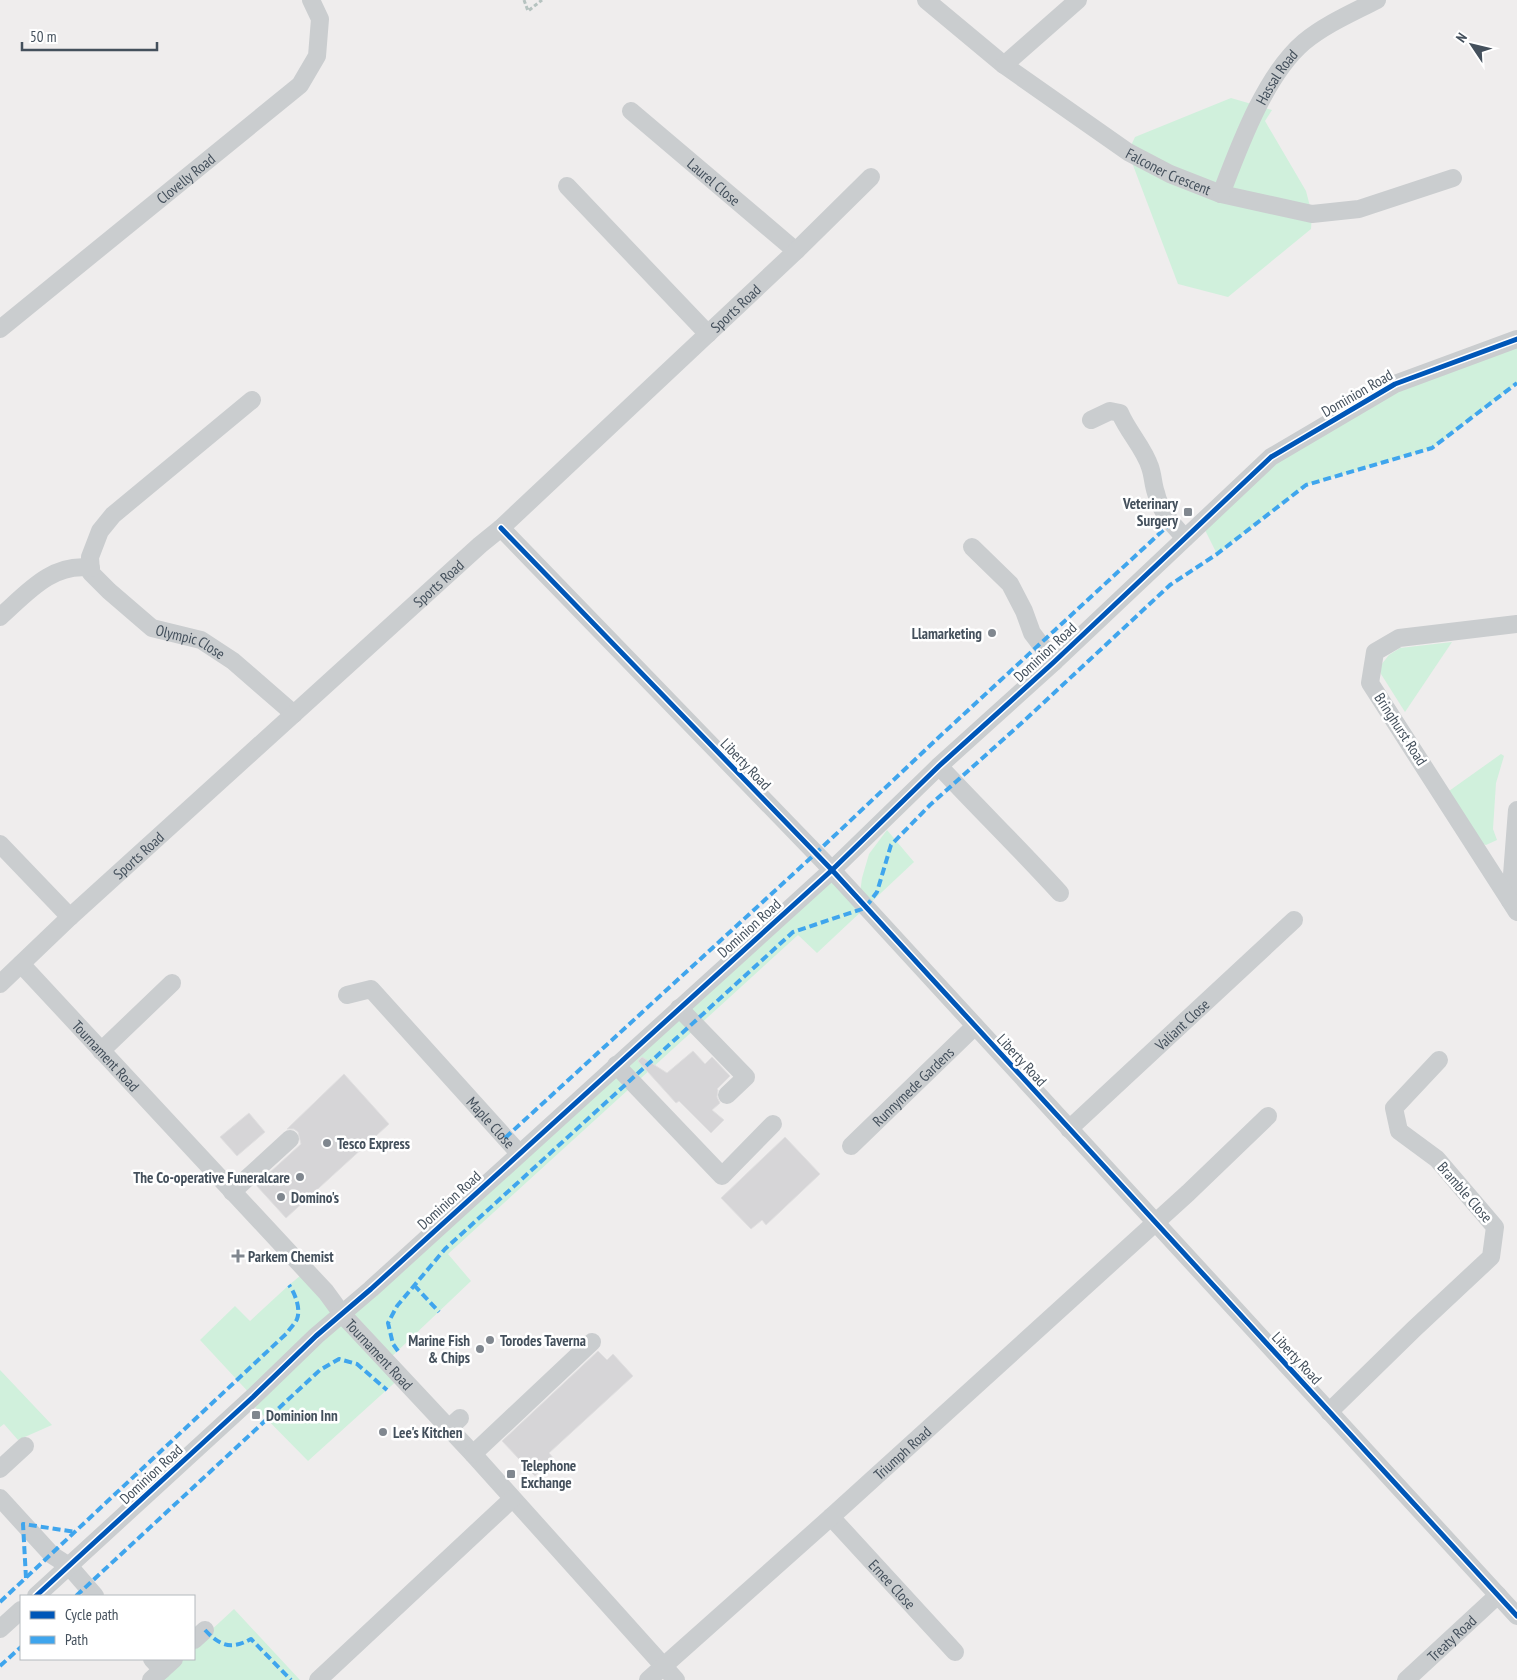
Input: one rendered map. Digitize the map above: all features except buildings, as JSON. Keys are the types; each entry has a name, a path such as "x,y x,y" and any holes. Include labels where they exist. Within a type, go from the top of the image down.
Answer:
{"street":[{"name":"Clovelly Road","path":"0,329 300,85 317,56 320,19 311,0"},
{"name":"Falconer Crescent","path":"926,0 1004,65 1128,152 1170,174 1221,194 1312,214 1359,208 1453,178"},
{"path":"1004,65 1078,0"},
{"name":"Hassal Road","path":"1221,194 1247,129 1281,67 1304,43 1331,23 1377,0"},
{"name":"Laurel Close","path":"631,111 796,251"},
{"name":"Sports Road","path":"0,984 70,917 501,528 796,251 871,177"},
{"path":"567,186 708,334"},
{"name":"Dominion Road","path":"37,1595 254,1397 316,1336 832,870 939,766 1054,662 1271,457 1395,384 1517,339"},
{"path":"0,617 41,580 64,568 79,566 91,568 90,557 100,531 113,515 252,400"},
{"path":"1091,420 1110,410 1120,413 1126,428 1144,452 1151,467 1156,494 1161,508 1185,538"},
{"name":"Liberty Road","path":"501,528 832,870 1517,1616"},
{"path":"972,547 1010,584 1024,611 1032,633 1054,662"},
{"name":"Olympic Close","path":"91,568 92,573 109,592 152,628 201,640 233,661 294,714"},
{"name":"Bringhurst Road","path":"1514,906 1370,682 1375,652 1399,638 1517,624"},
{"path":"939,766 1012,840 1060,893"},
{"name":"Bringhurst Road","path":"1514,906 1517,810"},
{"path":"0,844 70,917"},
{"name":"Valiant Close","path":"1069,1129 1294,920"},
{"name":"Tournament Road","path":"21,964 326,1292 342,1314 408,1384 454,1423 473,1454 676,1680"},
{"path":"101,1050 172,983"},
{"name":"Maple Close","path":"347,995 371,989 520,1153"},
{"path":"679,1008 746,1077 727,1095"},
{"name":"Runnymede Gardens","path":"851,1146 975,1026"},
{"name":"Bramble Close","path":"1329,1412 1491,1257 1495,1227 1437,1159 1400,1131 1394,1108 1439,1060"},
{"path":"616,1065 722,1176 773,1124"},
{"name":"Triumph Road","path":"648,1680 831,1517 1188,1193 1268,1116"},
{"path":"232,1192 290,1139"},
{"path":"473,1454 592,1342"},
{"path":"408,1384 413,1367"},
{"path":"0,1469 25,1446"},
{"path":"0,1498 52,1555 69,1566 94,1595"},
{"path":"318,1680 512,1499"},
{"name":"Ernee Close","path":"831,1517 955,1652"},
{"name":"Treaty Road","path":"1406,1680 1498,1595"},
{"path":"0,1629 20,1611"}],"path":[{"path":"524,0 528,11 542,0"}],"green space":[{"path":"1231,98 1272,110 1265,121 1306,191 1312,214 1311,229 1228,297 1178,284 1128,152 1135,137"},
{"path":"1517,339 1517,383 1432,448 1306,485 1217,554 1201,522 1271,457 1395,384"},
{"path":"1452,642 1405,712 1381,674 1381,665 1389,655 1400,648"},
{"path":"1501,754 1504,756 1496,783 1493,829 1497,840 1486,845 1480,843 1449,791"},
{"path":"887,830 914,862 817,953 798,935 448,1254 471,1281 387,1361 401,1377 308,1461 249,1401 253,1397 200,1340 235,1306 250,1321 306,1271 342,1313 832,870 860,893 869,854"},
{"path":"0,1370 52,1425 18,1440 4,1424 0,1427"},
{"path":"234,1609 300,1680 157,1680 179,1660 195,1660 195,1645"}],"marked path":[{"path":"398,1351 393,1344 388,1323 397,1306 445,1249 793,932 865,908 877,892 891,845 930,805 1025,720 1170,585 1217,554 1306,485 1432,448 1517,383"},
{"path":"505,1138 815,854 1171,523"},
{"path":"0,1602 287,1333 298,1315 298,1306 289,1285"},
{"path":"414,1285 439,1312"},
{"path":"77,1595 320,1370 339,1359 357,1364 387,1390"},
{"path":"26,1578 23,1524 76,1532"},
{"path":"205,1630 216,1640 226,1645 237,1644 251,1639 291,1680"},
{"path":"0,1666 20,1648"}],"cycle path":[{"path":"37,1595 253,1397 316,1336 371,1289 832,870 939,766 1054,662 1271,457 1395,384 1517,339"},
{"path":"501,528 832,870 1517,1616"}],"place":[{"name":"Veterinary Surgery","path":"1188,512"},
{"name":"Llamarketing","path":"992,633"},
{"name":"Tesco Express","path":"327,1143"},
{"name":"The Co-operative Funeralcare","path":"300,1177"},
{"name":"Domino's","path":"281,1197"},
{"name":"Parkem Chemist","path":"238,1256"},
{"name":"Torodes Taverna","path":"490,1340"},
{"name":"Marine Fish & Chips","path":"480,1349"},
{"name":"Dominion Inn","path":"256,1415"},
{"name":"Lee's Kitchen","path":"383,1432"},
{"name":"Telephone Exchange","path":"511,1474"}]}
